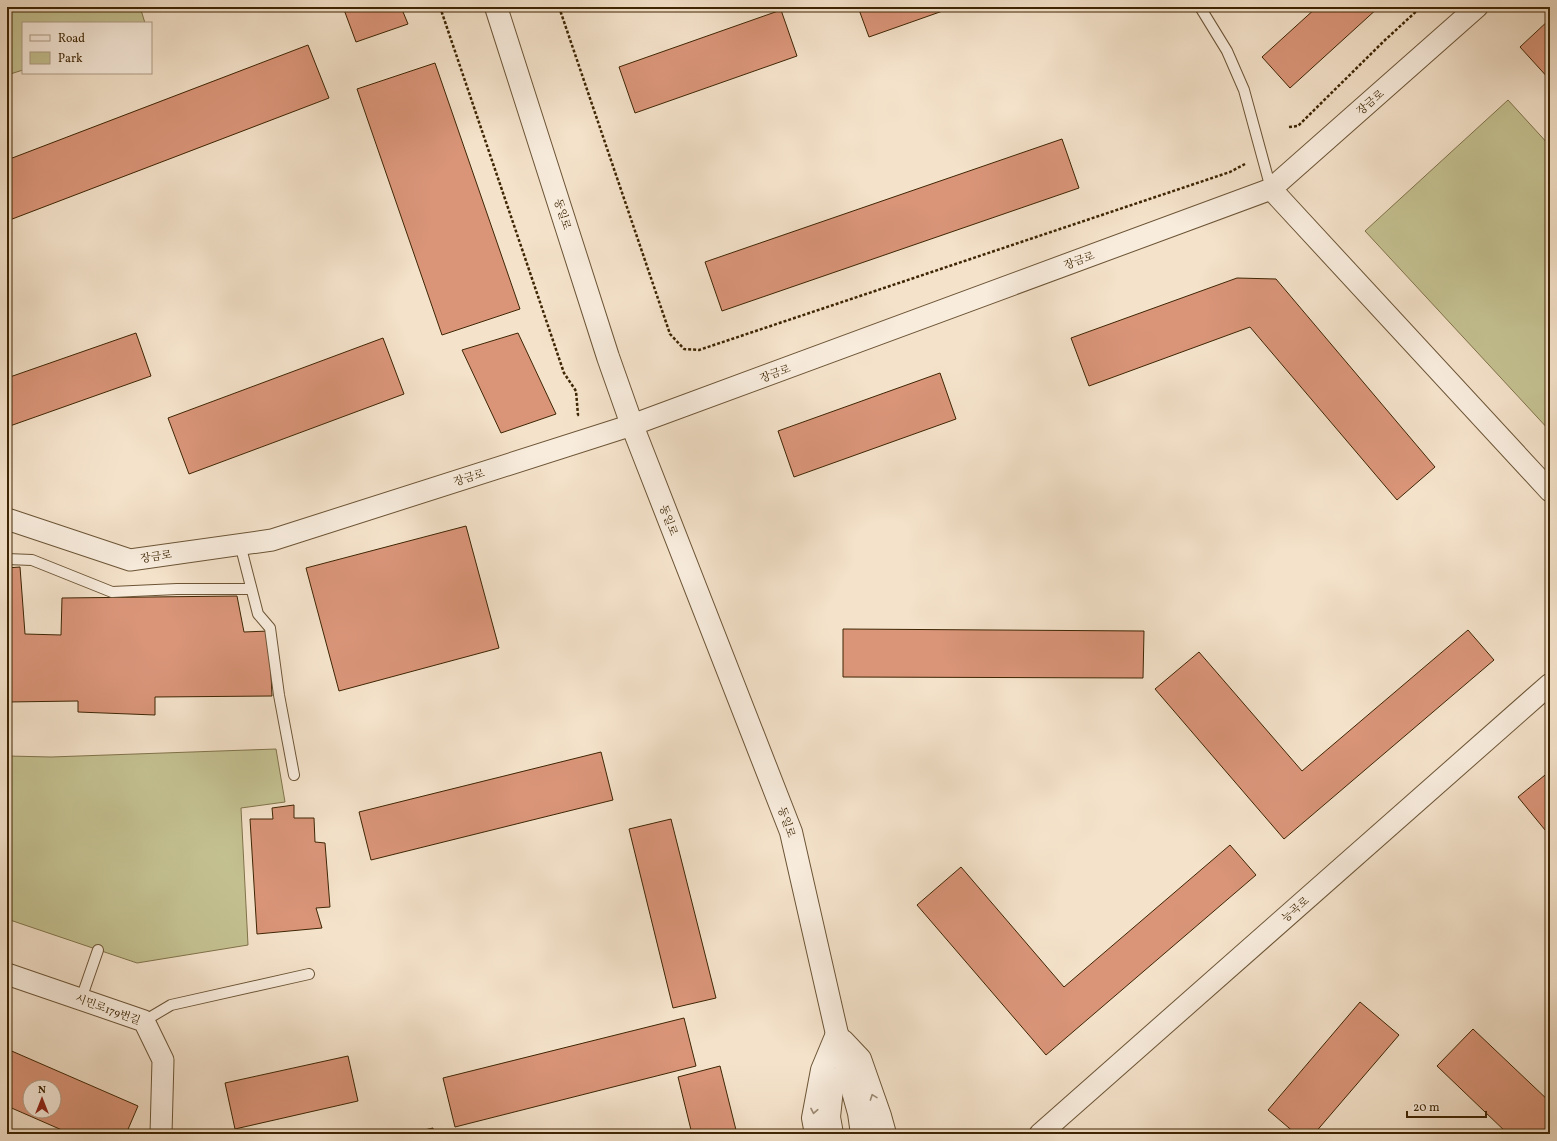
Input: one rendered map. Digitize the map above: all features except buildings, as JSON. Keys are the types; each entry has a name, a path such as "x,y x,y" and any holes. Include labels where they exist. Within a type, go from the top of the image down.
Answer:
{"street":[{"name":"동일로","path":"496,7 608,357 632,425 791,832 837,1034 859,1113 862,1134"},
{"name":"장금로","path":"7,519 130,560 272,540 632,425 1271,189 1477,7"},
{"path":"1271,189 1550,491"},
{"name":"능곡로","path":"1040,1134 1550,684"},
{"name":"시민로179번길","path":"7,974 144,1021 163,1060 161,1134"},
{"name":"동일로","path":"832,1134 829,1117 837,1034"},
{"path":"816,1134 813,1118 822,1070 837,1034 860,1059 885,1134"}],"lane":[{"path":"1200,7 1227,51 1244,90 1271,189"},
{"path":"240,544 258,614 270,628 279,695 294,775"},
{"path":"7,559 32,560 112,592 177,589 251,589"},
{"path":"81,999 98,950"},
{"path":"144,1021 171,1005 309,974"}],"path":[{"path":"440,7 564,373 576,391 578,415 573,419"},
{"path":"559,7 670,334 684,349 699,350 1230,172 1247,163 1246,159"},
{"path":"1289,127 1298,126 1384,41 1421,7"}],"green space":[{"path":"7,7 140,7 145,22 22,22 22,70 7,75"},
{"path":"1508,100 1550,146 1550,431 1365,231"},
{"path":"276,749 285,802 241,808 248,945 137,963 7,919 7,756 51,757"}]}
